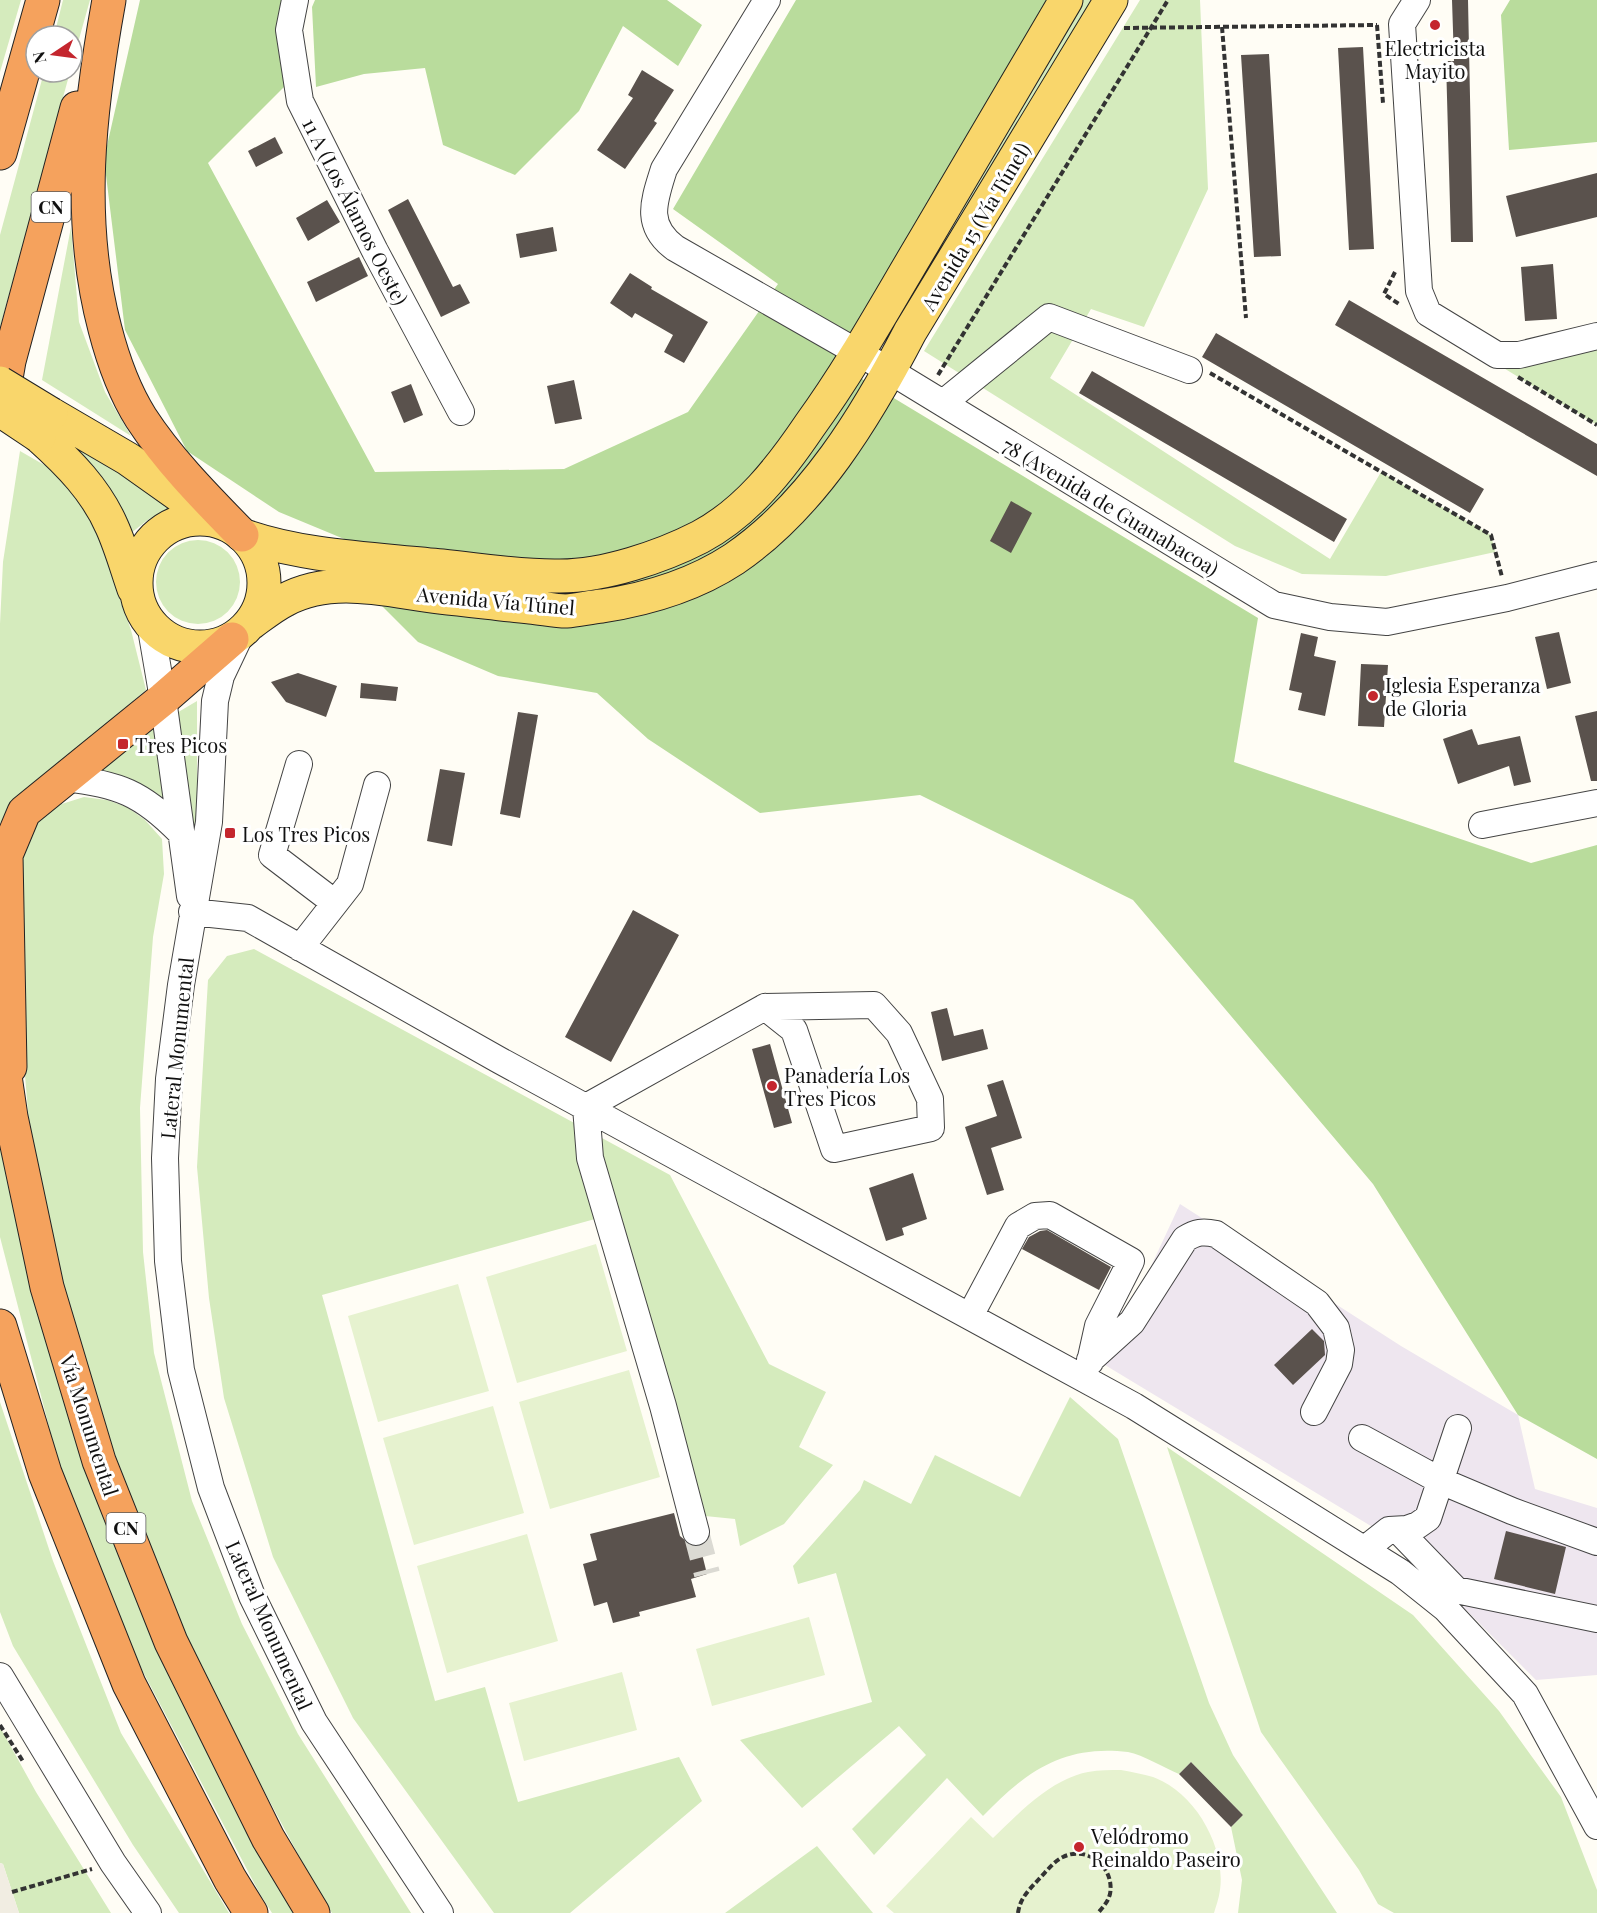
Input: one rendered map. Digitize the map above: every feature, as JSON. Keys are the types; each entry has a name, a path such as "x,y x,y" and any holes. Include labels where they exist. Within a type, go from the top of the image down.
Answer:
{"highway":[{"path":"0,153 43,0"},
{"path":"108,0 90,117 88,216 97,298 122,382 140,417 228,527"},
{"name":"CN","path":"0,415 9,361 108,0"},
{"path":"11,1117 6,855 24,812 163,699 242,631"},
{"name":"Vía Monumental","path":"0,1042 11,1117 47,1287 99,1461 171,1642 268,1838 313,1913"},
{"path":"0,1326 45,1473 129,1684 230,1879 251,1913"}],"main road":[{"name":"Avenida 15 (Vía Túnel)","path":"826,404 859,353 1066,0"},
{"name":"Avenida 15 (Vía Túnel)","path":"838,451 890,371 910,332 1111,0"},
{"name":"Avenida Vía Túnel","path":"0,383 45,425 68,462 93,492 112,527 144,612"},
{"name":"Avenida Vía Túnel","path":"0,410 45,425 128,459 228,527 263,542 378,560 560,576 588,574 657,555 698,538 723,524 746,503 788,457 826,404"},
{"name":"Avenida Vía Túnel","path":"242,631 284,600 305,591 327,586 363,587 566,611 636,599 669,590 705,575 734,558 768,532 802,497 831,463 838,451"},
{"path":"192,519 228,527 250,543 260,561 264,582 261,603 242,631 215,646 197,647 179,644 163,636 144,612 136,578 141,557 153,538 171,525 192,519"}],"street":[{"name":"11 A (Los Álamos Oeste)","path":"295,0 289,30 300,101 375,251 461,411"},
{"name":"78 (Avenida de Guanabacoa)","path":"767,0 664,169 655,197 654,221 663,239 697,261 890,371 1274,605 1330,617 1387,621 1507,598 1597,575"},
{"path":"1417,0 1402,24 1419,291 1428,314 1497,355 1519,355 1597,336"},
{"path":"935,398 1049,316 1199,371"},
{"name":"Lateral Monumental","path":"144,612 163,699 192,912"},
{"name":"Lateral Monumental","path":"242,631 221,676 215,701 209,822 203,864 192,912 169,1079 165,1158 168,1261 181,1370 211,1488 252,1596 314,1722 440,1913"},
{"path":"299,764 272,855 335,903"},
{"path":"65,778 95,782 133,794 160,812 180,832"},
{"path":"300,948 350,884 377,785"},
{"path":"1482,825 1597,803"},
{"path":"192,912 248,918 586,1107 970,1316 1088,1370 1173,1429 1365,1549 1400,1572 1446,1608 1525,1694 1597,1826"},
{"path":"586,1107 765,1007 874,1005 899,1033 930,1099 931,1128 834,1149 794,1030 765,1007"},
{"path":"586,1107 590,1158 663,1406 696,1532"},
{"path":"970,1316 1018,1226 1035,1216 1050,1215 1131,1261 1098,1326 1088,1370"},
{"path":"1088,1370 1132,1322 1185,1239 1204,1231 1216,1234 1317,1304 1336,1328 1341,1350 1339,1364 1314,1412"},
{"path":"1365,1549 1389,1530 1418,1525 1428,1518 1458,1428"},
{"path":"1362,1438 1441,1481 1597,1542"},
{"path":"1398,1530 1456,1590 1597,1619"},
{"path":"0,1676 113,1863 148,1913"}],"path":[{"path":"935,398 1168,0"},
{"path":"1094,28 1402,24"},
{"path":"1222,27 1246,318"},
{"path":"1199,371 1491,536 1507,598"},
{"path":"1018,1913 1024,1894 1060,1858 1080,1853 1099,1862 1110,1882 1110,1894 1106,1904 1098,1913"},
{"path":"12,1892 113,1863"}],"shaded area":[{"path":"1180,1204 1401,1346 1518,1415 1535,1489 1597,1508 1597,1675 1536,1680 1399,1543 1105,1365"},
{"path":"0,1863 3,1864 19,1913 0,1913"}],"green space":[{"path":"0,0 21,0 0,72"},
{"path":"63,0 90,0 83,24 57,24"},
{"path":"140,0 283,0 285,86 208,163 375,472 564,469 688,412 778,284 673,209 796,0 1054,0 844,368 1258,618 1234,762 1531,863 1597,845 1597,1459 1518,1415 1373,1184 1133,900 920,795 760,813 648,739 597,693 498,676 418,642 363,587 361,546 279,512 187,451 125,330 104,159"},
{"path":"315,0 667,0 702,25 678,66 623,26 579,111 515,175 443,145 425,68 364,74 316,87 312,7"},
{"path":"1082,0 1099,0 902,323 897,319 962,211 966,192"},
{"path":"1140,0 1200,0 1208,189 1144,327 1091,309 1050,378 1330,559 1381,472 1491,535 1495,552 1386,576 1302,574 1235,546 924,351"},
{"path":"1510,0 1597,0 1597,142 1509,150 1501,15"},
{"path":"41,84 67,84 0,327 0,235"},
{"path":"71,227 79,322 105,392 131,436 42,380"},
{"path":"1597,346 1597,425 1502,367"},
{"path":"58,435 177,507 149,519 131,533"},
{"path":"20,451 46,466 87,504 131,630 146,690 34,785 0,823 0,624 3,562"},
{"path":"198,540 221,547 233,559 240,582 233,605 221,617 198,624 175,617 163,605 156,582 163,559 175,547"},
{"path":"197,701 197,851 191,860 175,714"},
{"path":"154,729 168,804 134,782 95,771"},
{"path":"84,797 107,800 127,807 145,820 162,839 164,874 153,937 140,1108 143,1252 154,1353 192,1501 242,1624 298,1734 411,1913 332,1913 321,1897 188,1649 139,1535 77,1340 57,1260 29,1124 23,1051 18,857 28,828 49,808"},
{"path":"254,949 670,1175 769,1364 826,1392 799,1447 833,1465 784,1524 740,1546 735,1519 705,1516 620,1212 322,1295 435,1701 485,1687 518,1802 679,1757 702,1801 570,1913 494,1913 353,1718 273,1557 224,1398 209,1298 197,1167 208,980 227,956"},
{"path":"0,1119 36,1291 299,1913 272,1913 260,1894 140,1666 61,1473 0,1237"},
{"path":"596,1244 627,1351 517,1383 486,1277"},
{"path":"458,1284 489,1391 378,1422 348,1316"},
{"path":"629,1370 660,1477 550,1509 519,1402"},
{"path":"1070,1397 1118,1439 1209,1703 1233,1755 1337,1913 1238,1913 1242,1880 1231,1827 1243,1815 1191,1762 1179,1774 1128,1752 1084,1752 1047,1764 1030,1774 983,1816 947,1778 874,1855 852,1829 926,1755 899,1726 802,1808 740,1740 872,1702 836,1573 798,1584 793,1566 860,1490 864,1480 911,1504 935,1455 1020,1497"},
{"path":"0,1402 53,1561 121,1733 229,1913 179,1913 133,1845 13,1646 0,1612"},
{"path":"493,1406 524,1513 414,1545 383,1438"},
{"path":"1167,1447 1413,1615 1499,1711 1561,1797 1597,1890 1597,1913 1394,1913 1378,1904 1359,1870 1261,1732"},
{"path":"527,1534 558,1641 447,1673 417,1566"},
{"path":"809,1617 825,1675 712,1706 696,1649"},
{"path":"622,1672 637,1730 524,1761 509,1703"},
{"path":"0,1727 36,1792 111,1913 19,1913 3,1864 0,1863"},
{"name":"Velódromo Reinaldo Paseiro","path":"1121,1770 1153,1777 1168,1784 1194,1808 1204,1823 1213,1839 1221,1873 1220,1893 1214,1913 894,1913 886,1906 971,1817 993,1838 1036,1798 1061,1782 1088,1772"},
{"path":"817,1846 873,1913 725,1913"}],"building":[{"path":"1452,0 1468,0 1473,242 1451,242 1446,61 1454,61"},
{"path":"1363,47 1374,249 1349,250 1338,48"},
{"path":"1269,54 1281,256 1254,257 1241,55"},
{"path":"642,70 674,90 654,121 657,123 625,169 597,150 633,98 628,95"},
{"path":"275,137 283,153 256,167 248,151"},
{"path":"1597,173 1597,217 1516,237 1506,196"},
{"path":"408,199 453,287 460,284 470,303 441,317 388,210"},
{"path":"327,200 340,222 308,241 296,218"},
{"path":"553,227 557,251 520,258 516,234"},
{"path":"359,257 368,276 316,302 307,282"},
{"path":"1553,264 1557,319 1525,321 1521,267"},
{"path":"630,273 652,287 651,289 708,322 684,363 664,352 673,335 635,313 632,318 610,303"},
{"path":"1349,300 1597,444 1597,476 1335,325"},
{"path":"1216,333 1484,489 1470,513 1202,357"},
{"path":"1092,371 1347,519 1334,542 1079,393"},
{"path":"574,380 582,419 555,424 547,386"},
{"path":"411,384 423,415 404,423 391,392"},
{"path":"1011,501 1032,513 1011,553 990,541"},
{"path":"1559,632 1571,683 1547,689 1535,637"},
{"path":"1301,633 1318,637 1314,656 1336,661 1325,716 1298,710 1302,693 1289,690"},
{"name":"Iglesia Esperanza de Gloria","path":"1361,664 1388,665 1384,727 1358,726"},
{"path":"298,673 337,686 326,717 286,702 271,682"},
{"path":"361,683 398,687 396,701 360,698"},
{"path":"1597,711 1597,781 1591,781 1575,716"},
{"path":"518,712 538,715 520,818 500,814"},
{"path":"1472,729 1478,745 1520,736 1531,782 1514,786 1509,766 1458,784 1443,739"},
{"path":"440,769 465,773 452,846 427,841"},
{"path":"633,910 679,935 611,1062 565,1037"},
{"path":"947,1008 954,1036 983,1029 988,1049 942,1061 931,1012"},
{"path":"770,1044 792,1123 774,1128 752,1049"},
{"path":"1003,1080 1022,1138 991,1148 1004,1190 987,1195 965,1127 997,1116 987,1085"},
{"path":"913,1173 927,1219 902,1228 904,1235 886,1241 869,1188"},
{"path":"1047,1230 1111,1267 1099,1290 1022,1249 1029,1237"},
{"path":"1312,1329 1324,1341 1325,1355 1293,1385 1274,1365"},
{"path":"674,1513 680,1536 692,1546 700,1546 707,1574 691,1579 696,1597 639,1612 640,1616 613,1623 607,1602 594,1606 583,1564 597,1560 590,1534"},
{"path":"1506,1531 1566,1547 1555,1594 1494,1579"},
{"path":"1191,1762 1243,1815 1231,1827 1179,1774"}],"tunnel":[{"path":"696,1532 707,1574"}],"place":[{"name":"Electricista Mayito","path":"1435,25"},
{"name":"Iglesia Esperanza de Gloria","path":"1373,696"},
{"name":"Tres Picos","path":"123,744"},
{"name":"Los Tres Picos","path":"230,833"},
{"name":"Panadería Los Tres Picos","path":"772,1086"},
{"name":"Velódromo Reinaldo Paseiro","path":"1079,1847"}]}
